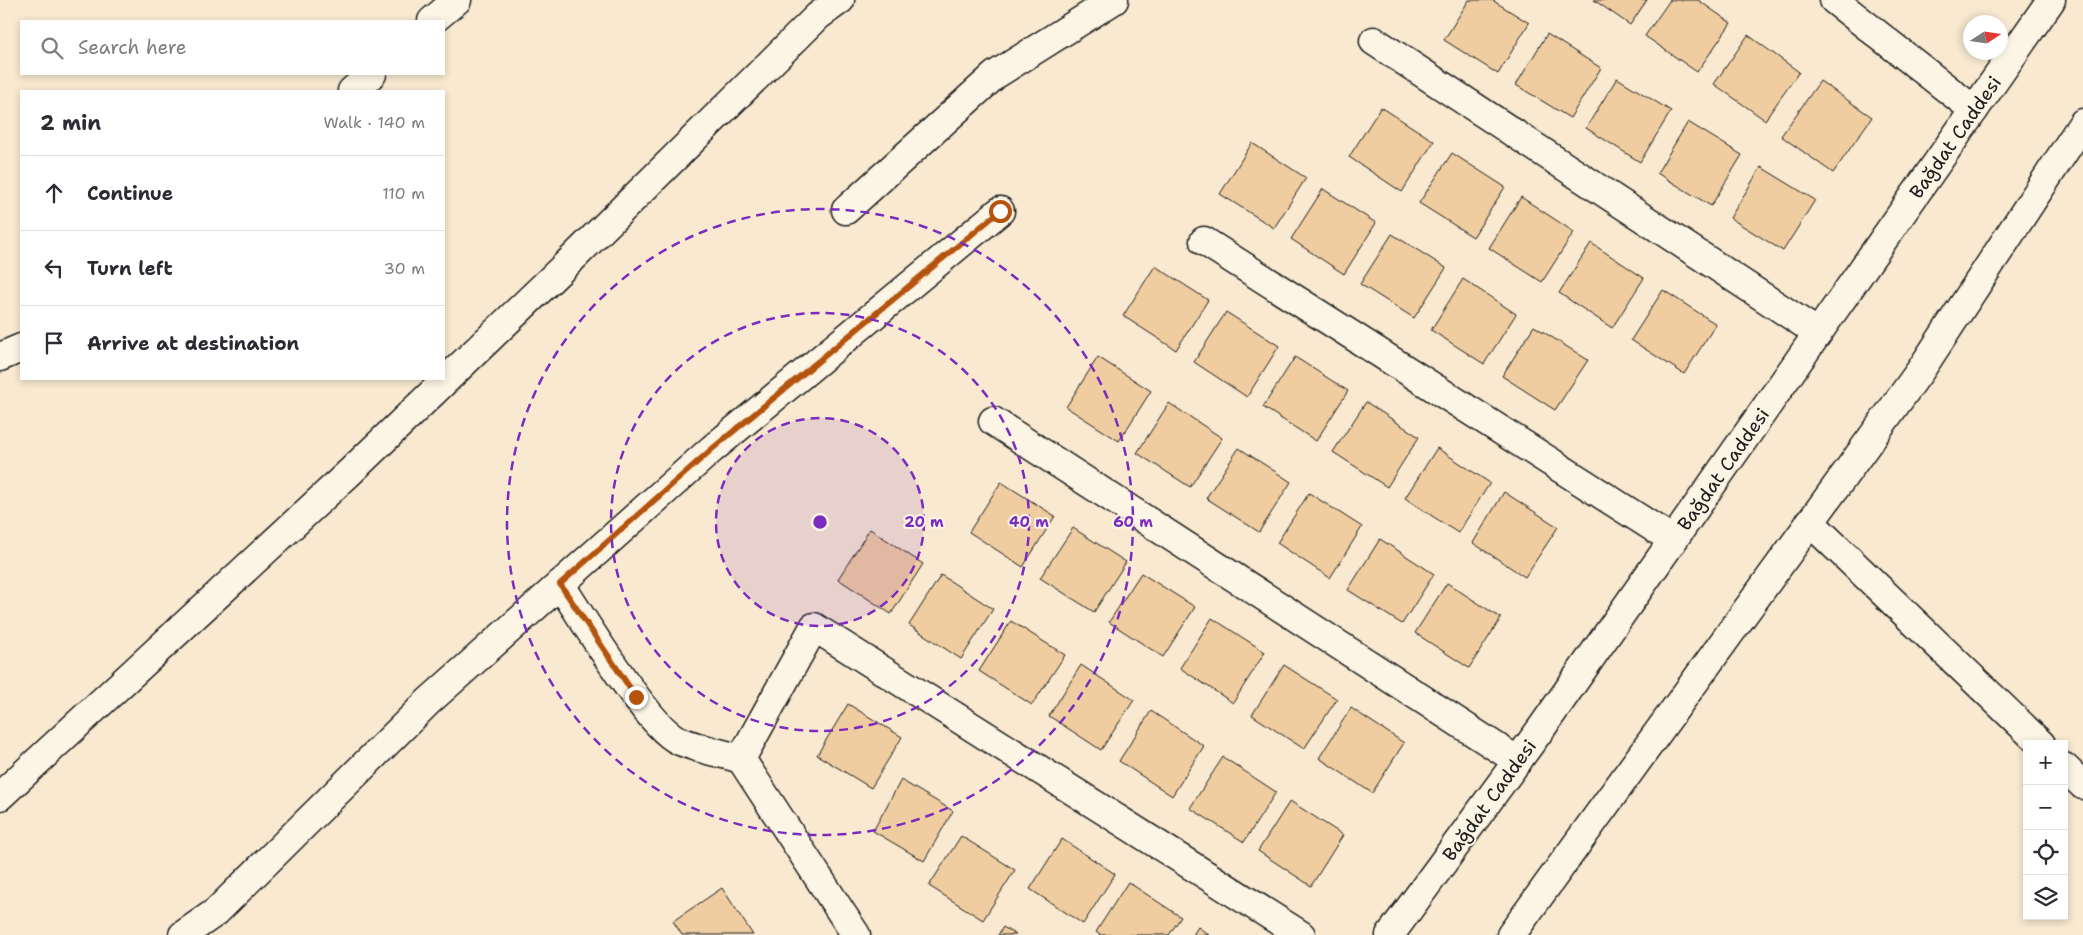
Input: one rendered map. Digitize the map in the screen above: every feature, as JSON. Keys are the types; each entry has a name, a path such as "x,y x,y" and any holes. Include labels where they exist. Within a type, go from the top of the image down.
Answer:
{"street":[{"path":"433,20 457,0"},
{"path":"0,796 349,473 573,258 818,16 840,0"},
{"path":"846,210 995,75 1114,0"},
{"path":"1834,0 1974,110"},
{"name":"Bağdat Caddesi","path":"1390,935 1518,761 2051,0"},
{"path":"1374,41 1818,333"},
{"path":"353,90 371,75"},
{"path":"1511,935 1920,371 2083,123"},
{"path":"183,935 216,912 429,701 712,449 1000,211"},
{"path":"1204,241 1673,540"},
{"path":"0,357 20,348"},
{"path":"992,421 1518,761"},
{"path":"1810,522 2036,740"},
{"path":"560,584 636,697 661,727 677,740 741,759 856,935"},
{"path":"741,759 814,627 1301,935"},
{"path":"2068,771 2083,785"}],"building":[{"path":"1469,0 1492,0 1529,23 1498,74 1444,40"},
{"path":"1594,0 1647,0 1630,25"},
{"path":"1670,0 1698,0 1731,23 1697,72 1645,36"},
{"path":"1547,34 1601,68 1570,118 1516,85"},
{"path":"1748,35 1799,72 1765,120 1714,84"},
{"path":"1617,78 1671,111 1640,162 1586,128"},
{"path":"1820,81 1872,117 1833,173 1781,136"},
{"path":"1381,107 1434,141 1402,192 1349,157"},
{"path":"1688,122 1742,155 1711,206 1657,173"},
{"path":"1252,143 1306,178 1274,228 1220,194"},
{"path":"1452,153 1505,187 1473,237 1419,203"},
{"path":"1761,167 1815,200 1783,251 1730,218"},
{"path":"1323,189 1376,223 1344,274 1291,239"},
{"path":"1521,197 1574,232 1542,282 1489,248"},
{"path":"1392,234 1446,268 1414,318 1360,284"},
{"path":"1591,243 1644,278 1612,328 1559,293"},
{"path":"1155,266 1208,300 1176,350 1123,316"},
{"path":"1463,279 1516,314 1484,364 1431,330"},
{"path":"1663,290 1716,324 1684,374 1631,340"},
{"path":"1226,312 1279,346 1247,397 1194,362"},
{"path":"1534,326 1588,360 1555,410 1502,376"},
{"path":"1098,357 1151,391 1119,441 1066,407"},
{"path":"1295,357 1348,391 1316,441 1263,407"},
{"path":"1366,402 1419,437 1387,487 1333,452"},
{"path":"1169,403 1222,438 1190,487 1137,453"},
{"path":"1239,448 1291,482 1259,532 1206,498"},
{"path":"1437,448 1490,483 1458,533 1405,498"},
{"path":"1001,482 1055,516 1023,567 969,532"},
{"path":"1504,492 1558,527 1525,577 1473,543"},
{"path":"1309,493 1362,527 1330,578 1277,543"},
{"path":"1073,528 1126,562 1094,612 1040,578"},
{"path":"870,529 923,564 891,614 838,579"},
{"path":"1380,539 1434,574 1402,624 1348,590"},
{"path":"1141,573 1195,607 1163,657 1109,622"},
{"path":"941,575 993,609 961,659 909,625"},
{"path":"1447,583 1501,618 1469,668 1415,633"},
{"path":"1212,618 1265,652 1233,703 1180,668"},
{"path":"1011,621 1065,655 1032,705 979,671"},
{"path":"1081,665 1134,700 1101,750 1049,716"},
{"path":"1284,665 1337,699 1304,749 1252,715"},
{"path":"848,704 902,737 871,788 817,755"},
{"path":"1351,708 1404,743 1372,793 1319,758"},
{"path":"1151,711 1204,746 1172,796 1119,761"},
{"path":"1223,757 1276,792 1244,842 1190,808"},
{"path":"901,780 953,811 924,861 873,831"},
{"path":"1290,801 1343,835 1311,886 1258,851"},
{"path":"961,836 1015,870 983,920 929,886"},
{"path":"1062,839 1115,874 1083,924 1030,889"},
{"path":"1128,882 1181,917 1169,935 1100,935 1096,932"},
{"path":"722,888 753,935 682,935 673,921"},
{"path":"1003,927 1016,935 998,935"},
{"path":"1198,927 1209,935 1193,935"}],"route":[{"path":"636,697 560,584 712,449 1000,211"}]}
